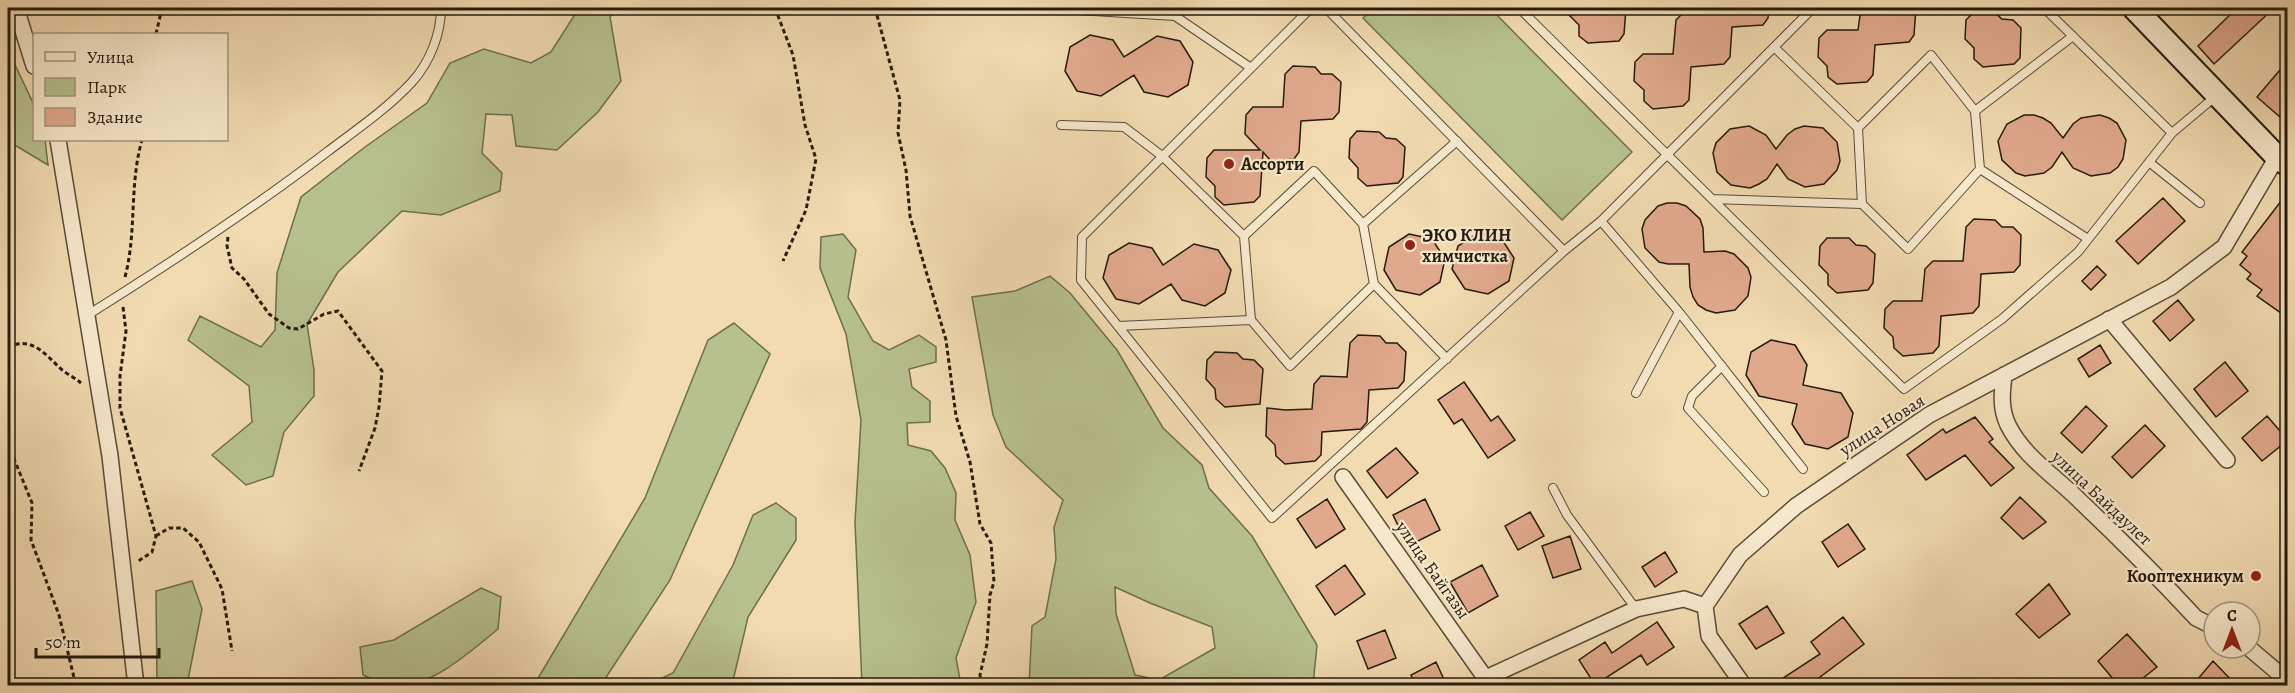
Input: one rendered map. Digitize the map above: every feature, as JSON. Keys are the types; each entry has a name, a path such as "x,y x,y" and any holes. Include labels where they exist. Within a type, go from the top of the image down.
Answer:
{"street":[{"path":"16,8 33,63"},
{"path":"2133,8 2282,161"},
{"path":"58,141 110,456 136,686"},
{"name":"улица Новая","path":"1705,606 1740,555 1796,506 1929,415 2171,287 2224,247 2282,161"},
{"path":"2109,320 2227,460"},
{"name":"улица Байдаулет","path":"2004,375 2001,400 2008,424 2030,457 2066,487 2196,618 2202,621"},
{"name":"улица Байгазы","path":"1343,477 1489,682"},
{"path":"1489,682 1636,609 1684,598 1705,606 1709,636 1744,686"},
{"path":"2262,659 2288,681"}],"lane":[{"path":"86,316 231,224 380,112 412,82 430,56 440,29 441,8"},
{"path":"1311,8 1082,237 1081,280 1272,518 1564,251 1601,221 1814,8"},
{"path":"1326,8 1564,251"},
{"path":"1519,8 1904,389 2002,319 2078,252 2172,133 2217,95"},
{"path":"2044,8 2172,133"},
{"path":"1077,10 1175,16 1251,68"},
{"path":"1975,111 2073,36"},
{"path":"1774,47 1858,128 1862,204"},
{"path":"1712,199 1862,204 1908,249 1980,169 1975,111 1931,55 1858,128"},
{"path":"1061,125 1124,127 1162,156 1244,236 1251,320 1290,366 1374,284"},
{"path":"1363,224 1457,141"},
{"path":"2149,162 2200,203"},
{"path":"1980,169 2088,239"},
{"path":"1244,236 1314,171 1363,224 1374,284 1447,359"},
{"path":"1601,221 1679,312 1803,469"},
{"path":"1636,393 1679,312"},
{"path":"1118,326 1251,320"},
{"path":"1722,366 1692,396 1688,408 1764,492"},
{"path":"1553,488 1567,515 1636,609"}],"path":[{"path":"156,33 162,8"},
{"path":"774,8 793,55 804,125 816,159 806,210 783,261"},
{"path":"875,8 900,100 898,133 906,170 910,216 946,340 956,416 970,462 980,524 991,543 994,582 990,595 987,644 980,675 982,686"},
{"path":"123,571 152,552 156,536 120,408 120,376 126,331 121,294 130,259 132,204 142,141"},
{"path":"231,224 227,246 232,268 244,279 269,314 289,328 298,329 324,314 338,311 382,371 375,428 359,471"},
{"path":"8,347 16,343 38,347 64,371 99,395"},
{"path":"8,444 32,503 31,540 59,615 75,686"},
{"path":"156,536 169,528 183,528 199,542 222,588 232,651"}],"green space":[{"path":"579,8 619,8 610,17 621,81 598,112 557,150 516,146 512,115 486,114 482,153 502,173 500,191 441,215 402,211 338,272 307,324 314,370 314,396 284,432 273,476 246,485 212,455 252,422 249,386 188,340 200,316 261,347 275,330 277,273 301,197 365,147 427,103 450,63 484,49 531,63 551,52"},
{"path":"1374,8 1427,8 1432,12 1437,8 1490,8 1632,152 1562,220 1363,18"},
{"path":"8,50 33,103 33,141 45,141 48,165 8,141"},
{"path":"843,234 856,250 848,297 873,341 889,350 919,335 936,347 936,362 909,369 912,387 930,401 930,422 907,423 908,445 931,451 945,468 956,493 955,520 970,555 976,602 956,658 961,685 862,685 855,522 861,420 846,334 820,268 821,237"},
{"path":"1050,276 1070,293 1117,350 1163,428 1202,465 1209,488 1252,536 1317,645 1313,685 1029,685 1032,626 1045,617 1056,559 1054,527 1063,500 1006,447 993,415 972,297 1015,291","holes":["1115,587 1212,627 1215,648 1159,680 1135,675 1116,614"]},
{"path":"734,323 770,354 670,580 601,685 534,685 645,498 708,340"},
{"path":"776,503 796,518 796,540 748,617 732,685 647,685 673,673 733,565 753,515"},
{"path":"192,581 202,609 187,685 157,685 156,591"},
{"path":"481,588 501,597 498,629 463,657 436,675 408,685 394,686 363,675 360,647 394,640"}],"building":[{"path":"1562,8 1626,8 1624,34 1619,41 1588,43 1579,36 1579,25"},
{"path":"1722,8 1769,8 1768,18 1763,25 1732,27 1730,57 1724,64 1691,67 1689,100 1683,106 1653,109 1644,101 1644,90 1634,81 1635,62 1643,54 1673,54 1676,20 1684,12 1725,11"},
{"path":"1861,8 1916,8 1914,35 1909,42 1875,45 1873,75 1867,82 1837,84 1828,77 1827,66 1818,57 1819,38 1827,30 1858,30"},
{"path":"2237,8 2274,8 2214,64 2198,46"},
{"path":"1974,12 1995,13 2002,19 2013,20 2021,28 2020,58 2014,64 1983,67 1974,59 1974,48 1965,39 1966,20"},
{"path":"1090,35 1113,40 1124,57 1157,36 1180,41 1193,62 1188,85 1168,97 1144,92 1134,75 1101,96 1077,91 1065,71 1070,47"},
{"path":"1293,66 1315,67 1321,74 1332,74 1341,82 1339,112 1333,119 1301,121 1299,152 1294,159 1271,161 1263,152 1260,196 1254,202 1224,205 1215,197 1215,186 1206,177 1207,158 1214,150 1260,150 1245,134 1246,115 1253,107 1283,107 1285,74"},
{"path":"2280,70 2288,79 2288,124 2257,97"},
{"path":"2024,115 2043,118 2051,123 2063,138 2073,124 2081,118 2100,115 2109,118 2117,123 2126,140 2123,159 2110,173 2091,176 2073,168 2062,152 2052,167 2044,173 2025,176 2016,173 2002,160 1998,141 2007,124"},
{"path":"1749,126 1766,135 1776,149 1795,129 1804,126 1823,128 1837,142 1840,161 1837,170 1824,184 1805,187 1788,179 1777,164 1767,179 1759,184 1750,188 1731,185 1717,172 1713,153 1716,143 1730,129"},
{"path":"1357,131 1379,132 1386,138 1396,139 1405,147 1403,177 1398,183 1367,186 1358,178 1358,168 1349,158 1350,139"},
{"path":"2288,192 2288,318 2257,296 2262,290 2247,279 2251,274 2240,265 2247,256 2242,252"},
{"path":"2163,198 2185,221 2138,264 2116,241"},
{"path":"1667,203 1686,206 1700,219 1703,228 1704,252 1725,251 1734,254 1748,268 1751,277 1748,296 1735,310 1716,313 1698,305 1690,287 1689,264 1659,262 1645,248 1642,229 1645,220 1658,206"},
{"path":"1974,219 1995,220 2002,227 2013,227 2021,235 2020,265 2014,272 1981,274 1979,306 1973,313 1941,316 1939,346 1933,353 1903,356 1894,348 1893,337 1884,328 1885,309 1893,301 1922,301 1925,269 1933,261 1963,261 1966,227"},
{"path":"1478,233 1501,238 1514,258 1509,281 1488,294 1465,289 1452,269 1458,246"},
{"path":"1409,234 1432,239 1445,259 1440,282 1420,295 1396,290 1384,270 1389,247"},
{"path":"1827,238 1849,238 1856,245 1866,246 1875,254 1873,283 1868,290 1837,293 1828,285 1828,274 1819,265 1820,246"},
{"path":"1129,243 1152,248 1163,265 1194,244 1218,250 1231,270 1225,293 1205,306 1182,300 1171,284 1139,304 1116,299 1103,278 1109,255"},
{"path":"2097,266 2106,275 2091,290 2082,281"},
{"path":"2178,300 2194,320 2170,341 2153,321"},
{"path":"1358,335 1380,336 1386,343 1397,343 1406,352 1404,381 1398,388 1369,390 1367,422 1361,429 1322,432 1321,455 1315,461 1285,464 1276,456 1275,445 1266,436 1267,408 1312,409 1314,384 1321,376 1347,377 1350,343"},
{"path":"1771,340 1795,345 1807,365 1803,385 1841,393 1853,413 1848,437 1828,449 1805,444 1792,424 1797,404 1759,396 1746,375 1751,352"},
{"path":"2100,345 2111,363 2089,377 2078,359"},
{"path":"1215,352 1237,353 1243,359 1254,360 1263,369 1260,404 1225,407 1216,399 1215,389 1206,379 1207,360"},
{"path":"2225,362 2248,391 2216,417 2194,389"},
{"path":"1464,382 1491,421 1498,416 1515,440 1488,458 1462,419 1454,424 1438,400"},
{"path":"2086,406 2107,426 2082,453 2061,433"},
{"path":"2267,416 2288,440 2262,461 2242,438"},
{"path":"1975,417 1993,439 1989,442 2014,468 1991,486 1965,455 1926,480 1907,455 1943,429 1946,433"},
{"path":"2145,425 2165,446 2132,478 2112,457"},
{"path":"1396,448 1418,473 1387,498 1367,471"},
{"path":"2020,497 2046,522 2023,539 2001,518"},
{"path":"1327,499 1345,529 1316,548 1297,519"},
{"path":"1425,499 1440,530 1408,546 1393,515"},
{"path":"1530,512 1544,536 1518,550 1505,526"},
{"path":"1848,524 1865,549 1838,567 1822,542"},
{"path":"1570,536 1581,569 1553,578 1542,546"},
{"path":"1665,552 1677,572 1655,587 1642,567"},
{"path":"1345,565 1365,594 1335,615 1316,586"},
{"path":"1482,565 1498,596 1468,613 1450,582"},
{"path":"2049,584 2070,614 2039,638 2016,614"},
{"path":"1767,606 1784,633 1756,649 1739,624"},
{"path":"1843,617 1864,644 1808,686 1771,686 1820,654 1811,642"},
{"path":"1657,622 1674,647 1647,665 1641,655 1595,685 1579,660 1605,642 1612,653"},
{"path":"1385,630 1396,658 1368,669 1357,641"},
{"path":"2127,634 2157,667 2133,686 2119,686 2098,661"},
{"path":"2213,661 2237,686 2192,686"},
{"path":"1436,662 1447,686 1416,686 1411,675"}],"place":[{"name":"Ассорти","path":"1229,164"},
{"name":"ЭКО КЛИН химчистка","path":"1410,245"},
{"name":"Кооптехникум","path":"2256,576"}]}
